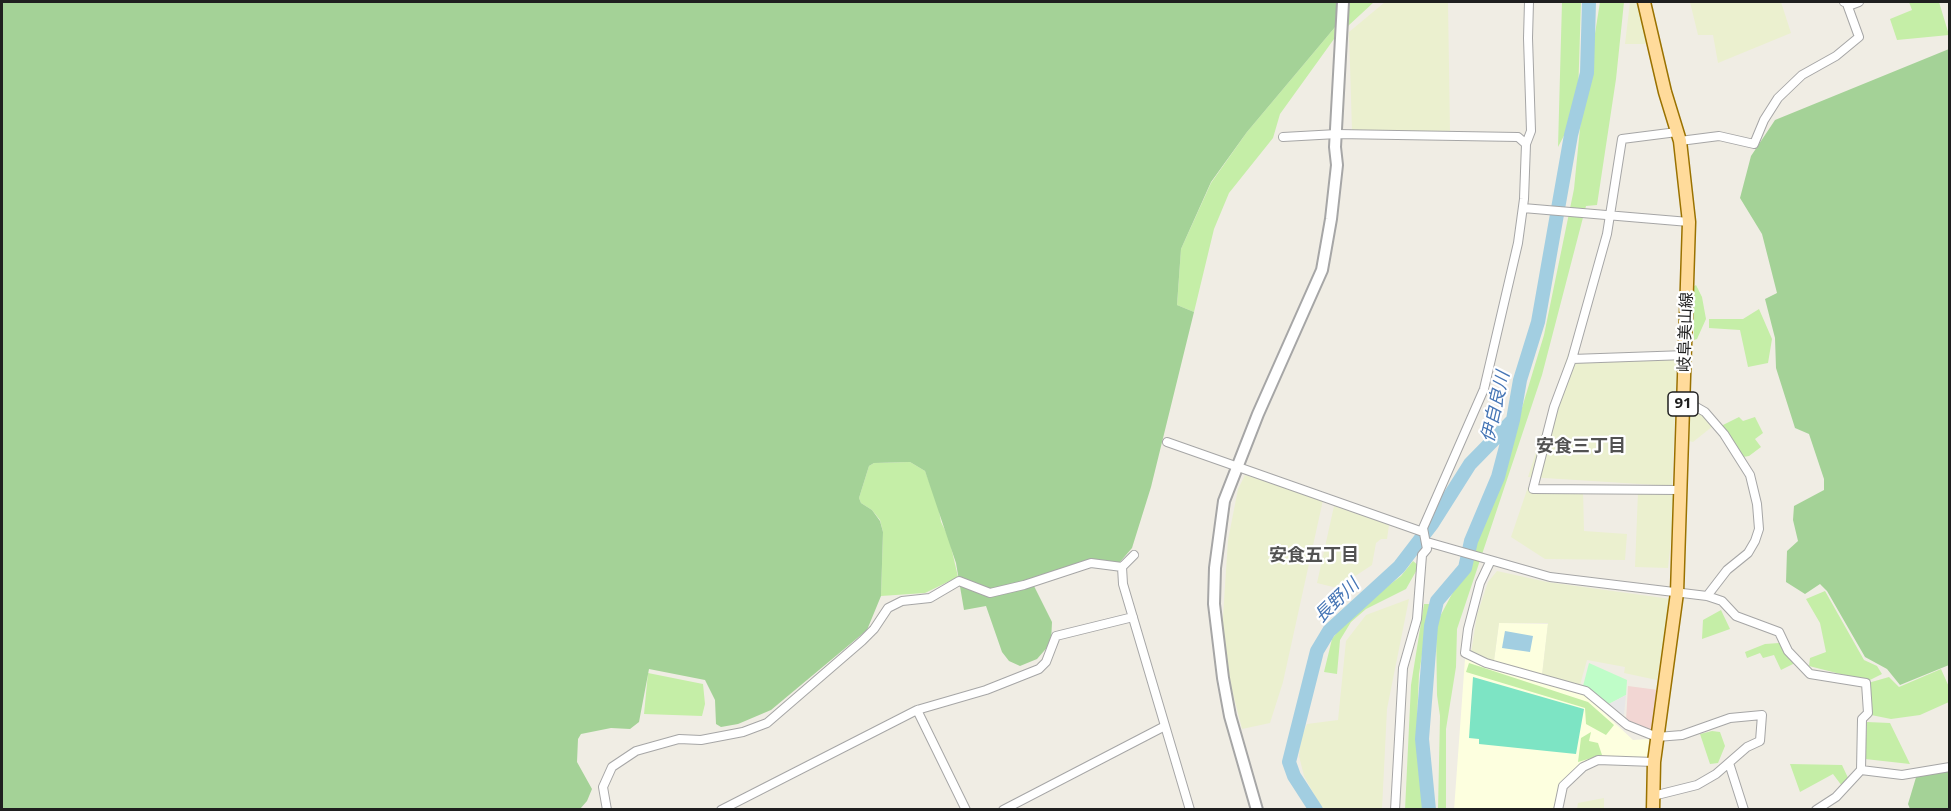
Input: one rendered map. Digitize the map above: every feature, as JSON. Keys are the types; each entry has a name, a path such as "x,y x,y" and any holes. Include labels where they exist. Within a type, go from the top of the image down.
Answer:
{"main road":[{"name":"岐阜美山線","path":"1644,2 1678,136 1689,222 1677,593 1654,762 1653,810"}],"street":[{"path":"1257,810 1230,716 1217,639 1214,604 1215,568 1224,501 1322,270 1334,195 1343,2"},
{"path":"1423,532 1429,510 1459,450 1484,389 1508,294 1523,208 1526,144 1531,131 1529,2"},
{"path":"1680,490 1533,489 1554,407 1572,358 1607,234 1622,139 1719,136 1754,144 1764,120 1778,98 1802,75 1836,56 1859,37 1845,3 1859,2"},
{"path":"1283,137 1336,134 1518,137 1526,144"},
{"path":"1523,208 1583,214 1610,213 1689,222"},
{"path":"1572,358 1686,355"},
{"path":"1684,400 1705,412 1724,434 1750,475 1757,504 1759,529 1755,541 1748,553 1728,570 1707,597"},
{"path":"1167,442 1237,469 1423,532 1431,544 1550,577 1707,597 1722,601 1736,616 1779,632 1788,651 1810,674 1866,683 1868,713 1862,719 1862,770 1836,797 1816,810"},
{"path":"1395,810 1403,668 1418,619 1422,555 1431,544"},
{"path":"1134,555 1122,567 1123,584 1190,810"},
{"path":"1488,561 1468,629 1465,653 1486,663 1586,691 1627,726 1657,737 1682,735 1730,718 1762,716 1760,741 1747,747 1729,763 1697,785 1653,796"},
{"path":"607,810 603,787 612,767 636,751 679,739 701,740 743,732 767,723 862,641 874,629 888,608 930,598 959,581 990,593 1024,585 1091,563 1122,567"},
{"path":"721,810 917,710 986,690 1039,669 1046,662 1056,636 1133,617"},
{"path":"917,710 966,810"},
{"path":"1003,810 1165,726"},
{"path":"1558,810 1563,786 1583,767 1598,760 1654,762"},
{"path":"1729,763 1744,810"},
{"path":"1862,770 1902,774 1950,767"}],"shaded area":[{"path":"1385,2 1448,2 1450,132 1352,131 1349,32"},
{"path":"1630,2 1639,2 1646,44 1625,44"},
{"path":"1690,2 1781,2 1791,33 1718,63 1713,35 1698,35"},
{"path":"1568,354 1677,357 1672,486 1528,477"},
{"path":"1689,409 1700,412 1713,426 1693,442 1689,441"},
{"path":"1245,475 1323,500 1283,682 1270,723 1242,729 1231,686 1222,632 1228,540 1238,489"},
{"path":"1528,487 1583,488 1584,531 1627,534 1625,560 1545,559 1511,537"},
{"path":"1638,492 1676,492 1668,568 1635,567"},
{"path":"1334,506 1389,525 1387,539 1381,539 1376,543 1372,565 1337,588 1317,583"},
{"path":"1497,571 1547,582 1671,599 1657,680 1624,673 1625,667 1587,660 1580,685 1542,675 1548,623 1499,623 1494,661 1471,653 1477,615 1488,582"},
{"path":"1409,599 1387,709 1382,809 1322,809 1304,776 1299,756 1301,738 1307,724 1338,720 1346,641 1366,615"},
{"path":"1499,623 1548,624 1542,675 1494,661"},
{"path":"1465,659 1586,696 1633,740 1649,739 1647,759 1600,757 1580,763 1561,782 1557,809 1454,810"},
{"path":"1628,686 1658,690 1652,733 1626,721"},
{"path":"1626,695 1624,715 1609,709 1609,704"},
{"path":"1604,798 1604,809 1577,809 1578,803"}],"green space":[{"path":"2,2 1336,2 1336,26 1247,132 1211,182 1181,249 1177,305 1194,312 1151,487 1132,548 1120,562 1071,569 1031,580 1052,622 1051,643 1037,659 1020,666 1009,661 1002,652 986,606 964,610 956,563 925,471 910,462 874,463 869,466 859,498 861,503 872,510 880,521 883,532 881,596 867,630 771,710 738,724 721,727 716,724 715,700 705,680 649,669 639,722 630,729 611,728 581,734 578,739 577,762 592,789 587,801 580,809 2,810"},
{"path":"1348,2 1374,2 1348,26"},
{"path":"1562,2 1581,2 1578,96 1567,130 1558,147"},
{"path":"1600,2 1624,2 1616,79 1597,205 1586,206 1542,375 1457,629 1456,667 1446,729 1446,809 1438,809 1440,716 1437,695 1436,624 1469,562 1508,454 1544,335 1574,189 1580,128"},
{"path":"1909,2 1939,2 1949,35 1897,40 1890,19 1912,10"},
{"path":"1336,26 1334,39 1280,114 1273,138 1229,193 1214,229 1194,312 1177,305 1181,249 1211,183 1247,132"},
{"path":"1949,49 1949,665 1900,685 1887,669 1865,657 1827,591 1820,584 1805,594 1786,582 1787,551 1798,541 1793,520 1794,506 1824,490 1824,479 1809,434 1795,428 1776,368 1775,338 1765,299 1777,293 1762,234 1740,198 1751,156 1775,120"},
{"path":"1696,285 1702,297 1706,319 1697,339 1694,340 1693,287"},
{"path":"1759,309 1772,339 1768,363 1748,367 1740,330 1709,328 1709,319 1743,319"},
{"path":"1739,417 1743,421 1755,417 1763,433 1755,439 1761,447 1749,456 1743,457 1721,426"},
{"path":"910,462 925,471 938,505 941,522 949,538 958,577 925,593 881,596 883,532 880,520 872,510 861,503 859,498 869,466 874,463"},
{"path":"1413,561 1419,566 1406,589 1366,609 1351,622 1340,640 1337,674 1324,672 1332,639 1352,613 1401,576"},
{"path":"1825,591 1864,660 1877,666 1882,674 1868,681 1809,666 1810,658 1826,652 1820,623 1806,599"},
{"path":"1424,604 1430,604 1419,674 1417,720 1423,809 1405,810 1411,685"},
{"path":"1721,610 1730,629 1702,639 1703,620"},
{"path":"1779,643 1799,661 1781,670 1774,655 1763,658 1760,653 1747,658 1745,652 1765,644"},
{"path":"1469,663 1588,702 1614,725 1606,735 1586,724 1585,708 1466,672"},
{"path":"1589,663 1627,680 1626,695 1609,704 1583,686"},
{"path":"1941,669 1949,687 1949,702 1920,715 1891,719 1871,715 1868,683 1889,677 1899,687"},
{"path":"648,673 703,684 705,704 702,716 644,714"},
{"path":"1473,677 1584,709 1576,754 1479,744 1479,739 1469,738"},
{"path":"1867,722 1890,723 1910,764 1865,759"},
{"path":"1591,732 1589,741 1598,743 1602,755 1578,762 1581,738"},
{"path":"1720,732 1725,746 1718,763 1710,764 1700,734"},
{"path":"1790,764 1842,765 1849,780 1842,786 1833,774 1800,792"},
{"path":"1949,771 1949,809 1910,809 1908,804 1917,774"}],"water":[{"path":"1505,631 1533,636 1530,652 1502,648"}],"waterway":[{"name":"伊自良川","path":"1429,810 1422,739 1431,626 1437,601 1465,568 1471,541 1498,477 1513,420 1520,380 1538,322 1571,135 1587,73 1589,2"},
{"name":"長野川","path":"1316,810 1294,776 1289,762 1317,651 1329,631 1399,567 1432,524 1470,464 1513,420"}],"district":[{"name":"安食三丁目","path":"1581,447"},
{"name":"安食五丁目","path":"1314,556"}]}
